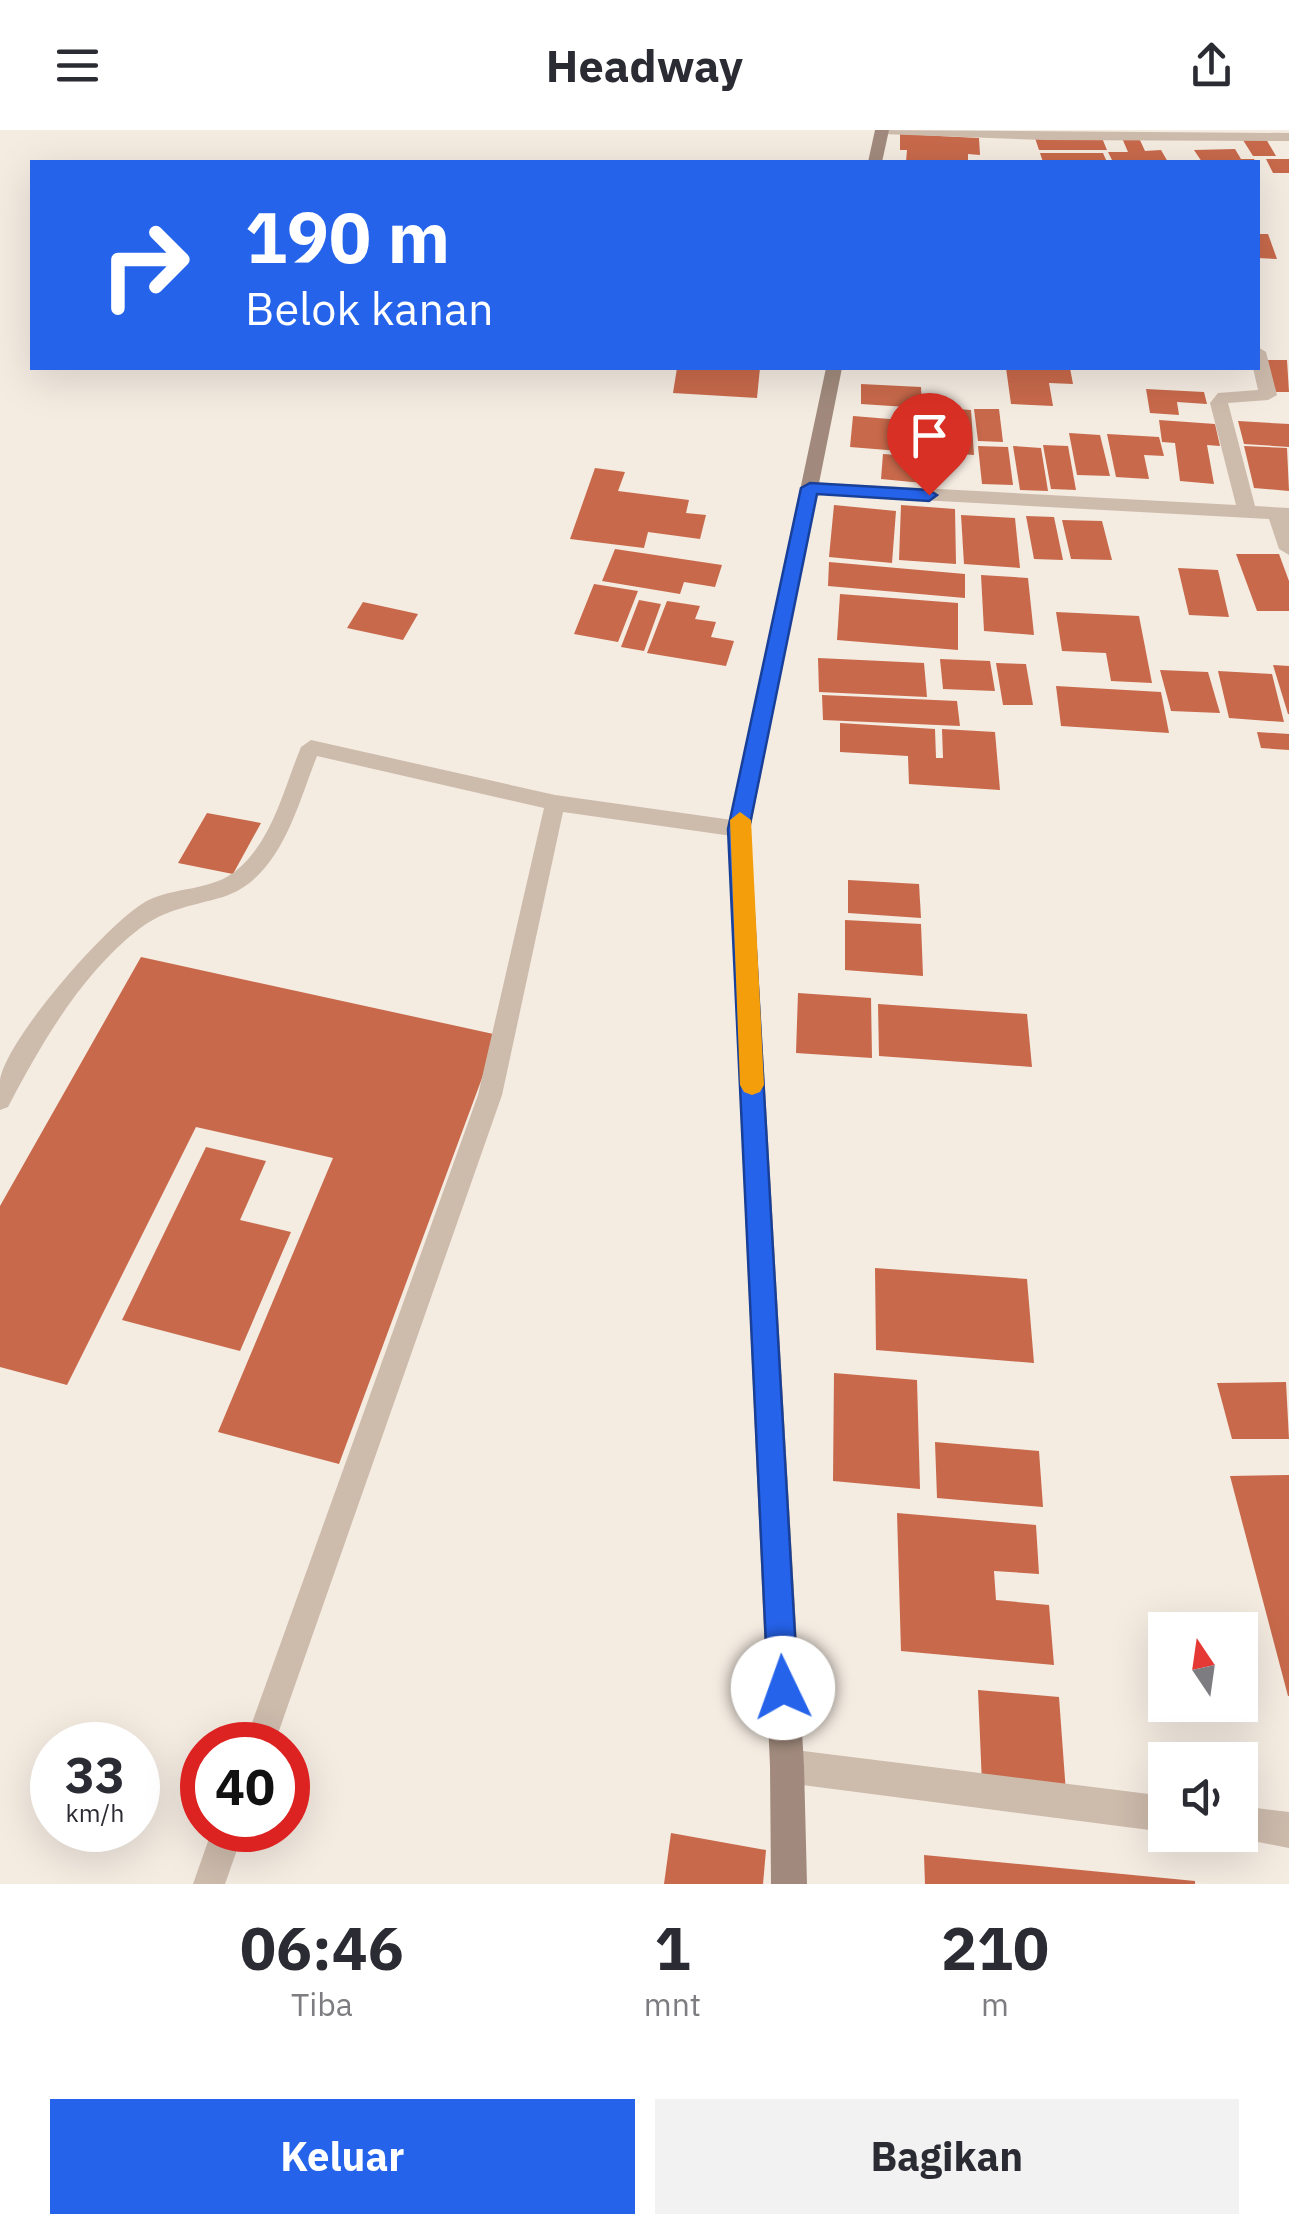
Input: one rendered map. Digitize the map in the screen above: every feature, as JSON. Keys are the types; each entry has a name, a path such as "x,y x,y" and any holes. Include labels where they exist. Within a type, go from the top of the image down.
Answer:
{"street":[{"path":"876,160 882,130 1044,136 1289,136"},
{"path":"1248,514 1220,404 1224,397 1268,395 1260,361"},
{"path":"789,1884 787,1766 738,829 834,370"},
{"path":"810,488 1283,514 1289,549"},
{"path":"787,1766 1148,1812"},
{"path":"1258,1826 1289,1830"}],"lane":[{"path":"0,1100 20,1060 74,984 126,928 152,908 244,878 269,846 310,747 555,802 738,829"},
{"path":"267,1722 490,1095 555,802"},
{"path":"209,1884 220,1852"}],"building":[{"path":"900,134 979,138 980,155 968,154 968,160 906,160 907,150 900,150"},
{"path":"1035,138 1102,138 1107,150 1039,150"},
{"path":"1122,138 1139,138 1145,151 1161,150 1167,160 1112,160 1108,152 1128,152"},
{"path":"1266,139 1276,156 1253,156 1243,140"},
{"path":"1235,149 1241,159 1255,160 1201,160 1194,150"},
{"path":"1040,153 1103,153 1106,160 1042,160"},
{"path":"1266,159 1289,159 1289,173 1273,173"},
{"path":"1260,234 1268,234 1277,259 1260,258"},
{"path":"1264,360 1287,360 1289,392 1276,392"},
{"path":"677,370 760,370 757,398 673,393"},
{"path":"1006,370 1070,370 1073,384 1049,383 1053,406 1011,404"},
{"path":"861,384 921,387 922,408 861,404"},
{"path":"1146,389 1204,392 1207,404 1177,402 1179,415 1150,413"},
{"path":"929,407 971,410 974,455 930,452"},
{"path":"974,409 999,409 1003,442 978,441"},
{"path":"853,416 926,422 924,453 850,447"},
{"path":"1159,420 1215,424 1220,446 1207,445 1214,484 1180,481 1175,443 1162,442"},
{"path":"1238,421 1289,424 1289,447 1244,444"},
{"path":"1069,433 1100,435 1110,476 1077,475"},
{"path":"1107,434 1159,437 1164,456 1144,455 1149,479 1116,477"},
{"path":"1043,445 1068,446 1076,490 1051,489"},
{"path":"978,446 1008,447 1013,485 982,484"},
{"path":"1013,446 1041,448 1048,491 1020,490"},
{"path":"1244,446 1287,448 1289,491 1254,488"},
{"path":"883,454 935,458 933,484 881,479"},
{"path":"595,468 625,472 618,491 689,500 686,513 706,515 700,539 648,532 644,548 570,539"},
{"path":"834,505 896,511 892,563 829,557"},
{"path":"901,505 955,509 956,564 899,560"},
{"path":"961,515 1015,518 1020,568 964,564"},
{"path":"1026,516 1054,517 1063,560 1034,559"},
{"path":"1062,520 1102,521 1112,560 1071,559"},
{"path":"615,549 722,565 715,587 684,582 680,594 602,581"},
{"path":"1236,554 1279,554 1289,581 1289,611 1257,611"},
{"path":"829,562 965,574 965,598 828,586"},
{"path":"1178,568 1218,570 1229,617 1189,615"},
{"path":"981,575 1028,578 1034,635 984,631"},
{"path":"594,584 638,591 618,642 574,634"},
{"path":"840,594 958,603 958,650 837,640"},
{"path":"639,600 661,604 644,651 621,647"},
{"path":"667,601 700,606 695,619 716,622 711,637 734,641 726,666 647,653"},
{"path":"363,602 418,614 403,640 347,628"},
{"path":"1056,612 1139,616 1152,683 1111,681 1106,653 1062,651"},
{"path":"818,658 924,663 927,697 819,692"},
{"path":"940,659 990,661 995,691 943,689"},
{"path":"996,663 1026,664 1033,705 1003,705"},
{"path":"1273,665 1289,666 1289,714 1288,714"},
{"path":"1160,670 1208,672 1220,713 1171,711"},
{"path":"1218,671 1272,674 1284,722 1229,718"},
{"path":"1056,686 1161,692 1169,733 1061,726"},
{"path":"822,695 957,701 960,726 823,720"},
{"path":"840,723 935,729 936,758 943,758 942,729 995,732 1000,790 909,784 908,756 840,752"},
{"path":"1257,732 1289,734 1289,750 1261,748"},
{"path":"207,813 261,823 233,874 178,863"},
{"path":"848,880 919,884 921,918 848,913"},
{"path":"845,920 921,924 923,976 845,970"},
{"path":"141,957 498,1035 339,1464 218,1432 333,1158 196,1127 67,1385 0,1367 0,1206"},
{"path":"798,993 871,998 872,1058 796,1053"},
{"path":"878,1004 1027,1014 1032,1067 879,1056"},
{"path":"206,1147 266,1161 240,1220 291,1232 240,1351 122,1320"},
{"path":"875,1268 1027,1279 1034,1363 876,1350"},
{"path":"834,1373 917,1380 920,1489 833,1481"},
{"path":"1286,1382 1289,1439 1232,1439 1217,1383"},
{"path":"935,1442 1039,1451 1043,1507 937,1498"},
{"path":"1289,1475 1289,1696 1288,1696 1230,1476"},
{"path":"897,1513 1036,1525 1039,1574 994,1571 996,1600 1049,1605 1054,1665 901,1651"},
{"path":"978,1690 1059,1697 1066,1793 982,1784"},
{"path":"671,1833 766,1850 763,1884 664,1884"},
{"path":"924,1855 1195,1881 1195,1884 925,1884"}],"slow traffic":[{"path":"740,820 752,1085"}],"route":[{"path":"783,1688 738,829 810,488 929,495"}]}
